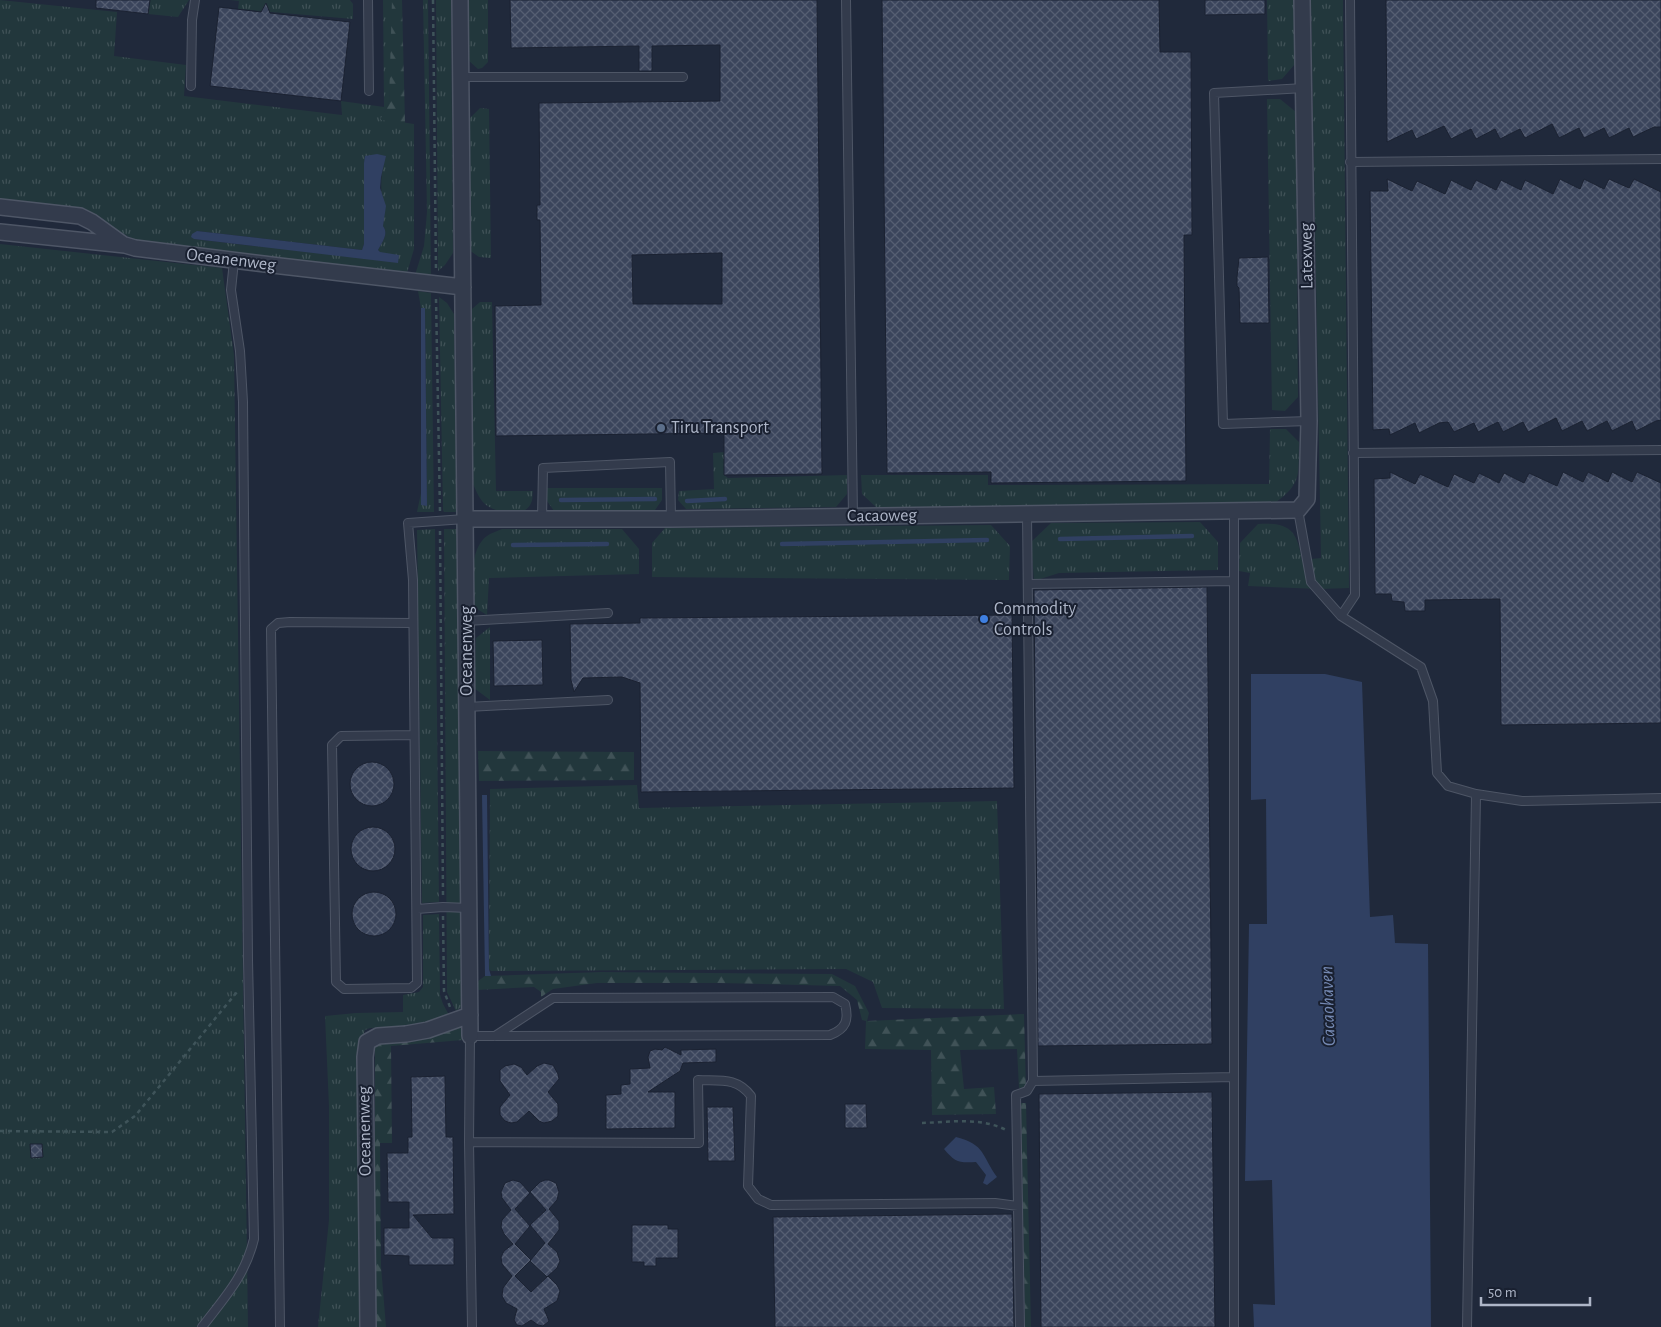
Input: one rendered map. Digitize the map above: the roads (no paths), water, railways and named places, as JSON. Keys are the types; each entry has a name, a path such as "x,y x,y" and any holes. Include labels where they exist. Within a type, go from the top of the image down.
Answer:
{"street":[{"name":"Oceanenweg","path":"460,0 470,1036"},
{"name":"Latexweg","path":"1298,510 1307,499 1309,421 1302,0"},
{"path":"0,207 80,216 125,245"},
{"name":"Oceanenweg","path":"0,232 125,245 135,248 234,261 463,287"},
{"name":"Cacaoweg","path":"465,519 671,519 1298,510"},
{"name":"Oceanenweg","path":"368,1327 364,1057 367,1042 378,1036 428,1030 470,1015"}],"lane":[{"path":"191,86 192,20 195,0"},
{"path":"368,0 369,91"},
{"path":"846,0 853,517"},
{"path":"1341,616 1355,596 1350,0"},
{"path":"460,77 683,77"},
{"path":"1304,88 1214,93 1223,424 1309,421"},
{"path":"1350,162 1661,160"},
{"path":"202,1327 239,1277 250,1257 254,1238 248,979 243,402 240,350 231,290 234,261"},
{"path":"1354,453 1661,450"},
{"path":"542,519 543,468 670,462 671,519"},
{"path":"1298,510 1311,582 1341,616 1421,667 1434,701 1437,773 1448,786 1476,794 1522,801 1661,798"},
{"path":"1234,511 1234,1327"},
{"path":"1020,1327 1016,1095 1028,1091 1033,1081 1027,514"},
{"path":"414,735 341,736 332,745 336,982 344,989 411,988 417,983 413,580 408,523 465,519"},
{"path":"1028,584 1234,581"},
{"path":"466,621 608,614"},
{"path":"280,1327 270,629 278,623 290,622 413,623"},
{"path":"467,707 608,700"},
{"path":"1467,1327 1476,794"},
{"path":"417,908 469,908"},
{"path":"472,1327 469,1142 470,1036 495,1036 830,1035 840,1031 846,1022 847,1013 845,1004 833,997 553,998 495,1036"},
{"path":"1033,1081 1234,1077"},
{"path":"469,1142 699,1143 698,1080 734,1082 744,1087 751,1096 748,1186 758,1199 771,1205 995,1203 1018,1206"}],"water":[{"path":"377,154 386,156 380,188 386,206 383,226 385,235 378,250 399,255 398,263 194,239 191,237 197,231 362,250 364,244 365,156"},
{"path":"421,308 425,308 427,506 421,505"},
{"name":"Cacaohaven","path":"1251,674 1325,674 1362,682 1370,917 1393,915 1395,943 1428,944 1431,1327 1254,1327 1253,1304 1275,1305 1272,1180 1245,1181 1249,924 1267,924 1266,799 1251,800"},
{"path":"482,795 487,795 489,969 491,976 485,976"},
{"path":"956,1137 978,1147 997,1177 987,1185 983,1183 986,1175 976,1162 961,1162 951,1157 944,1149"}],"waterway":[{"path":"561,500 655,499"},
{"path":"687,501 725,499"},
{"path":"1060,539 1192,536"},
{"path":"782,544 987,540"},
{"path":"513,545 607,544"}],"place":[{"name":"Tiru Transport","path":"661,428"},
{"name":"Commodity Controls","path":"984,619"}]}
